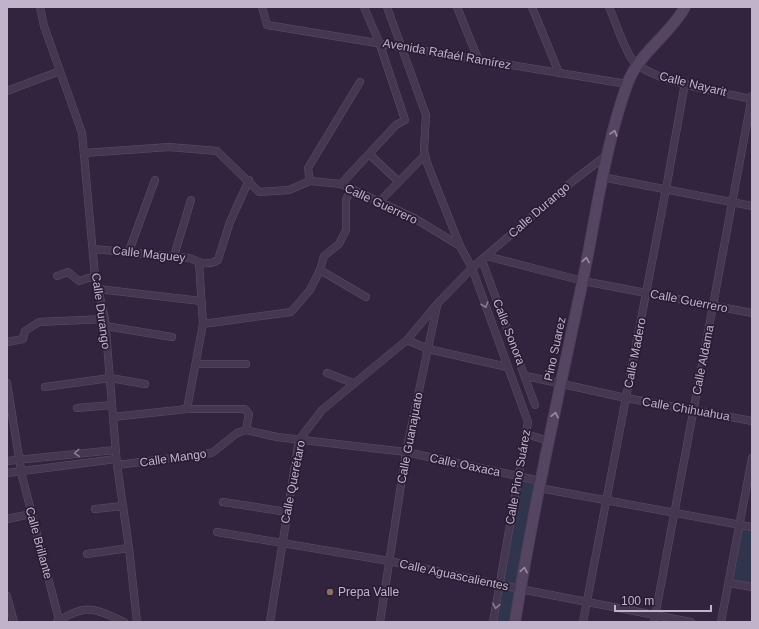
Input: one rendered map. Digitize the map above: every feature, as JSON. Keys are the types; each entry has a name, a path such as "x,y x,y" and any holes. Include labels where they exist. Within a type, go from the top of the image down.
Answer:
{"street":[{"name":"Calle Durango","path":"40,7 44,26 82,133 96,276 105,323 116,462 129,548 137,622"},
{"name":"Avenida Rafaél Ramírez","path":"262,7 268,25 379,42 627,84"},
{"path":"341,184 396,125 405,120 379,42 364,7"},
{"path":"387,7 426,115 425,154 460,246 472,268 438,303"},
{"path":"457,7 478,59"},
{"path":"532,7 559,72"},
{"path":"609,7 631,58 637,65"},
{"name":"Pino Suarez","path":"515,622 540,485 583,281 602,177 627,84 637,65 685,7"},
{"name":"Calle Nayarit","path":"637,65 657,76 752,98"},
{"path":"7,90 60,71"},
{"path":"310,181 308,168 360,82"},
{"name":"Calle Madero","path":"583,622 685,83"},
{"name":"Calle Aldama","path":"654,619 752,98"},
{"name":"Calle Guerrero","path":"84,153 169,147 217,151 260,192 289,190 310,181 341,184 414,218 460,246"},
{"path":"368,154 398,181"},
{"path":"379,202 425,154"},
{"name":"Calle Durango","path":"472,268 573,181 608,155"},
{"path":"602,177 752,206"},
{"path":"129,251 155,180"},
{"path":"199,262 210,264 218,260 230,222 249,180"},
{"path":"203,324 291,312 310,290 320,270 324,256 339,244 346,230 346,200 350,189"},
{"path":"174,256 190,200"},
{"name":"Calle Maguey","path":"93,249 174,256 190,258 199,262 203,324 187,409"},
{"name":"Calle Guerrero","path":"484,258 583,281 752,313"},
{"name":"Calle Sonora","path":"484,258 535,405"},
{"name":"Calle Pino Suárez","path":"472,268 528,422 493,622"},
{"path":"320,270 366,297"},
{"path":"57,276 68,272 79,281 96,276"},
{"path":"98,289 201,301"},
{"name":"Calle Querétaro","path":"270,622 299,440 322,410 407,340 438,303"},
{"name":"Calle Guanajuato","path":"380,622 406,452 438,303"},
{"path":"7,342 23,340 25,331 39,322 105,323 172,337"},
{"path":"407,340 428,349 508,367"},
{"path":"196,364 246,364"},
{"path":"327,373 353,383"},
{"name":"Calle Chihuahua","path":"526,376 626,398 752,421"},
{"path":"45,387 110,378 145,384"},
{"name":"Calle Brillante","path":"7,383 10,418 20,465 58,621"},
{"path":"78,408 112,405"},
{"path":"113,417 187,409 244,409 249,414 246,430"},
{"name":"Calle Oaxaca","path":"246,430 299,440 406,452 518,476 540,485 606,501 752,527"},
{"name":"Calle Mango","path":"20,465 116,462 212,453 237,433 246,430"},
{"path":"526,434 549,441"},
{"path":"7,473 20,465 115,450"},
{"path":"721,622 752,458"},
{"path":"7,461 20,465"},
{"path":"223,502 287,512"},
{"path":"95,509 123,506"},
{"path":"7,518 31,514"},
{"name":"Calle Aguascalientes","path":"217,532 389,561 587,602 654,619 691,622"},
{"path":"88,554 129,548"},
{"path":"728,583 752,587"},
{"path":"7,596 14,622"},
{"path":"58,621 73,612 96,609 124,622"}],"shaded area":[{"path":"518,476 541,481 515,622 493,622"},
{"path":"739,526 752,528 752,587 729,583"}],"place":[{"name":"Prepa Valle","path":"330,592"}]}
